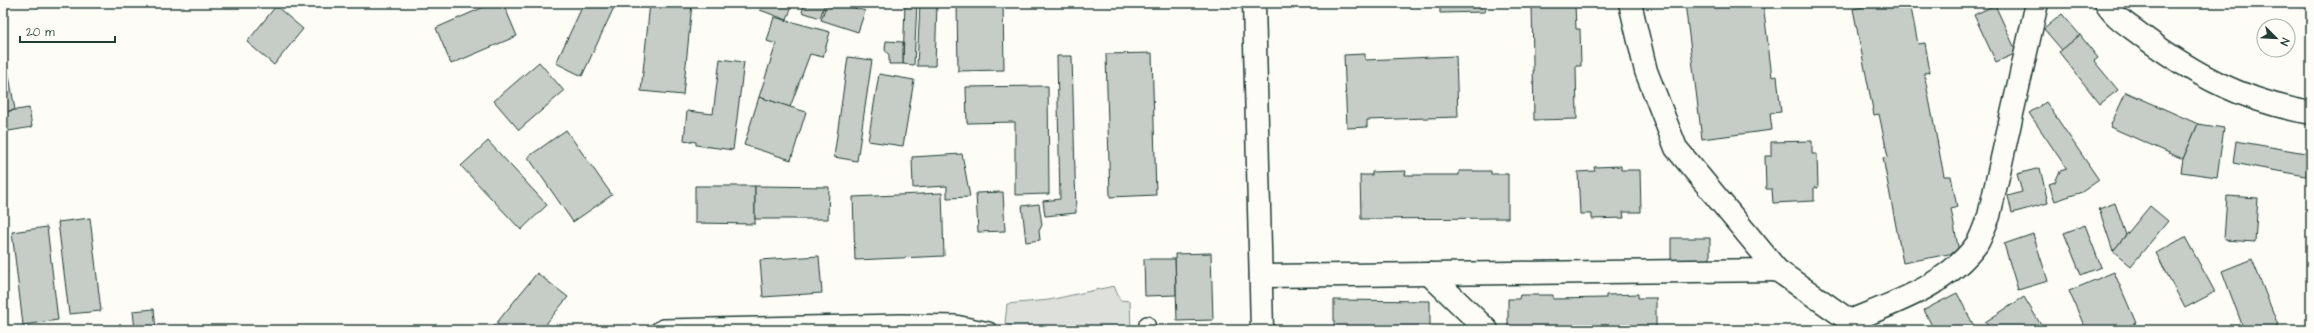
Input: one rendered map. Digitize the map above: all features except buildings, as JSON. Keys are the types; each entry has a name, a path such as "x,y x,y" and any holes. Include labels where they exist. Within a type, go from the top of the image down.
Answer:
{"street":[{"path":"1254,3 1262,330"},
{"path":"1630,3 1646,71 1676,148 1777,270 1854,326 1914,295 1952,272 1977,243 1989,216 2037,3"},
{"path":"2106,3 2112,13 2160,49 2218,85 2259,101 2311,113"},
{"path":"1261,276 1777,270"},
{"path":"1429,274 1487,330"}],"lane":[{"path":"658,330 663,327 902,322 956,323 989,330"}],"shaded area":[{"path":"1114,286 1120,300 1130,301 1131,330 1018,330 1005,323 1007,304 1049,300"}]}
